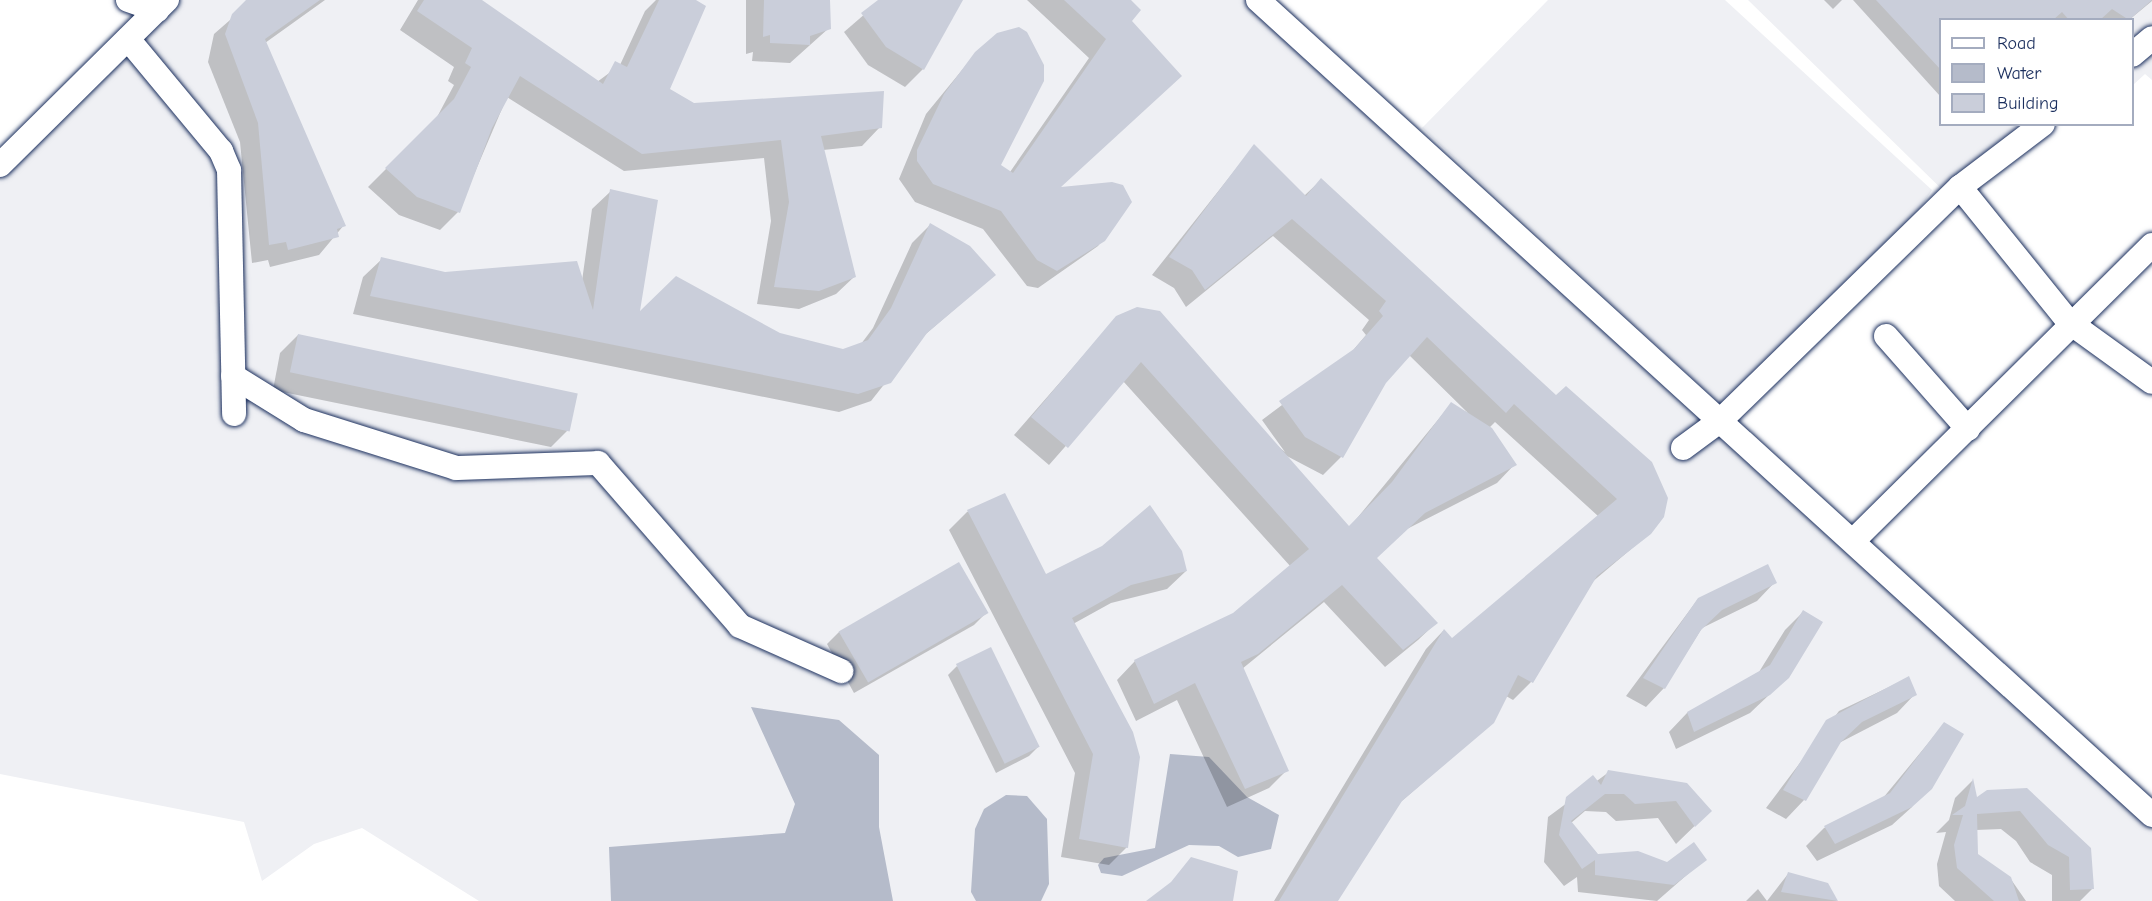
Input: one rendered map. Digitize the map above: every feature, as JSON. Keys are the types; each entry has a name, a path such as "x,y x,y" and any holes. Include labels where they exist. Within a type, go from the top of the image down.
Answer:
{"street":[{"path":"128,0 162,5"},
{"path":"1258,0 1855,539 2152,815"},
{"path":"0,165 162,5"},
{"path":"2134,54 2152,38"},
{"path":"128,39 221,151 230,170 234,414"},
{"path":"1683,448 1721,420 1960,187 2040,126"},
{"path":"1960,187 2069,322 2152,382"},
{"path":"1855,539 1968,429 2069,322 2152,245"},
{"path":"1886,336 1968,429"},
{"path":"233,376 304,420 456,468 598,463 740,626 841,671"}],"shaded area":[{"path":"166,0 1253,0 2152,819 2152,901 479,901 362,828 314,844 262,881 244,822 0,774 0,159"},
{"path":"1548,0 1725,0 1932,190 1911,222 1722,406 1422,128"},
{"path":"1748,0 2152,0 2152,80 2145,74 2134,84 2134,18 1939,18 1939,126 2024,126 1956,203"}],"water":[{"path":"751,707 839,720 879,755 879,827 893,901 611,901 609,847 785,833 795,804"},
{"path":"1170,754 1209,757 1247,797 1279,815 1271,849 1238,857 1219,846 1189,845 1122,876 1101,873 1098,865 1104,858 1155,848"},
{"path":"1006,795 1027,796 1047,819 1049,884 1041,901 976,901 971,892 975,829 984,809"}],"building":[{"path":"246,0 320,0 265,39 346,226 337,229 339,237 288,250 286,242 269,245 258,123 225,34 232,14"},
{"path":"424,0 482,0 603,84 615,61 627,67 659,0 696,0 706,6 670,89 694,103 884,91 882,128 821,136 856,277 819,291 774,287 789,202 781,140 642,154 520,76 492,128 460,213 417,197 385,168 454,99 471,67 465,63 472,48 417,11"},
{"path":"764,0 830,0 831,29 810,36 810,45 770,43 770,35 763,37"},
{"path":"878,0 963,0 924,70 886,47 861,13"},
{"path":"1064,0 1131,0 1141,10 1132,21 1182,76 1061,187 1112,182 1123,185 1132,202 1105,241 1057,271 1037,260 1001,211 933,184 917,161 917,150 944,94 975,52 997,33 1019,27 1027,32 1044,65 1044,81 1001,165 1013,173 1106,39"},
{"path":"1876,0 2152,0 2131,18 2126,18 2112,9 2102,18 2067,18 2062,12 2055,18 1939,18 1939,68"},
{"path":"1254,144 1306,196 1321,178 1556,395 1566,386 1652,462 1668,498 1664,517 1651,534 1597,576 1533,683 1518,675 1494,723 1402,801 1338,901 1279,901 1444,629 1452,638 1617,499 1514,404 1506,413 1427,337 1386,383 1343,458 1305,437 1279,401 1354,349 1383,316 1379,311 1386,301 1292,219 1205,290 1192,270 1169,257"},
{"path":"610,189 658,200 640,311 676,276 780,333 843,349 868,340 891,308 930,223 970,246 996,275 927,333 891,383 858,394 370,296 381,257 445,272 577,261 593,310"},
{"path":"1137,307 1160,311 1349,526 1392,482 1451,402 1492,428 1517,465 1425,513 1377,558 1438,623 1403,650 1342,585 1258,654 1241,662 1289,771 1245,789 1195,683 1154,704 1134,660 1233,613 1309,549 1141,362 1068,448 1031,417 1116,316"},
{"path":"298,334 578,393 570,432 290,372"},
{"path":"1005,493 1046,574 1102,546 1150,505 1182,551 1187,571 1131,585 1072,618 1133,732 1140,757 1128,848 1079,839 1093,754 967,510"},
{"path":"959,562 988,613 868,683 839,632"},
{"path":"1768,564 1777,583 1722,610 1701,630 1665,689 1643,678 1698,598"},
{"path":"1803,610 1823,622 1789,678 1770,695 1694,732 1687,712 1770,665"},
{"path":"991,647 1040,747 1005,764 956,664"},
{"path":"1909,676 1917,695 1862,722 1841,742 1806,801 1783,790 1826,720"},
{"path":"1944,722 1964,734 1932,789 1912,807 1835,844 1824,826 1890,793"},
{"path":"1608,770 1687,783 1712,811 1695,827 1676,801 1635,804 1624,794 1605,794 1571,821 1598,854 1638,851 1667,862 1694,842 1707,860 1674,885 1595,875 1595,860 1582,869 1559,835 1566,797 1593,775 1601,785"},
{"path":"1973,778 1977,797 1987,790 2027,788 2091,848 2094,889 2070,890 2069,857 2048,845 2020,811 1977,814 1978,854 2011,877 2019,901 1994,901 1957,868 1954,845 1963,815 1952,815 1965,806"},
{"path":"1191,857 1238,871 1233,901 1146,901 1171,882"},
{"path":"1788,872 1828,883 1838,901 1781,892"}]}
